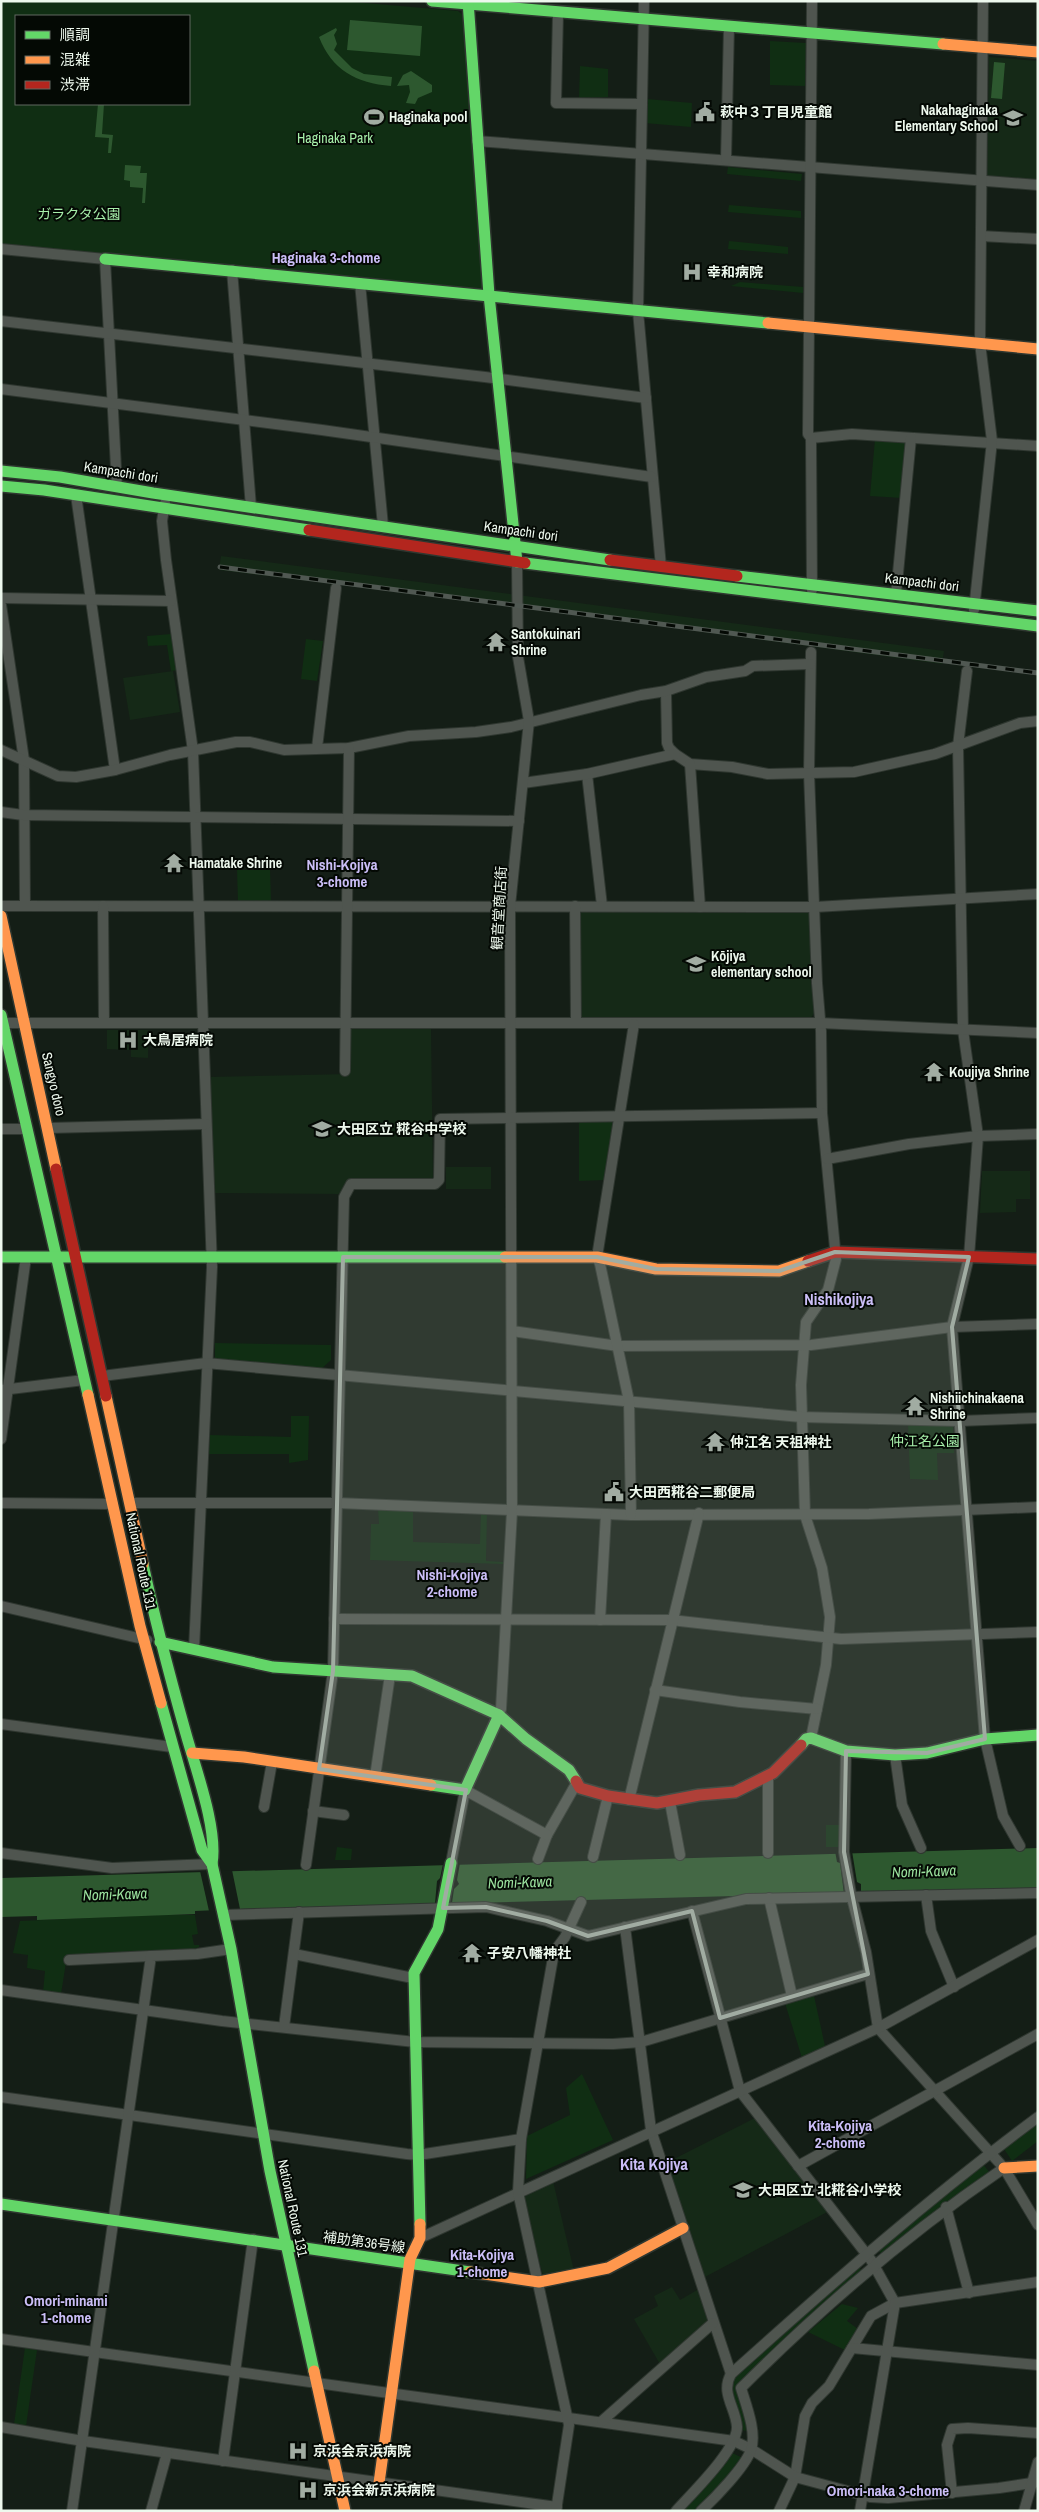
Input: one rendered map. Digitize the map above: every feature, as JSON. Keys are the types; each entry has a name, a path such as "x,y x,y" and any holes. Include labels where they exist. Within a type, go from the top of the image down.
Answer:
{"main road":[{"path":"432,1 1038,52"},
{"path":"468,3 489,294 517,562"},
{"path":"106,259 489,294 638,311 1038,348"},
{"name":"Kampachi dori","path":"1,471 60,477 166,495 661,567 1038,611"},
{"path":"1,486 76,495 164,510 517,562 812,601 1038,626"},
{"name":"Sangyo doro","path":"1,916 78,1258"},
{"path":"2,1020 56,1258"},
{"path":"1,1257 597,1257 656,1269 779,1272 835,1252 1038,1259"},
{"name":"National Route 131","path":"56,1258 144,1640 172,1748 202,1850 213,1867"},
{"name":"National Route 131","path":"78,1258 160,1642 192,1753 215,1847 213,1867 231,1949 262,2133 345,2511"},
{"path":"160,1642 273,1667 412,1676 499,1715 526,1739 570,1770 576,1784 580,1788 608,1796 657,1803 670,1802 699,1794 735,1792 768,1776 806,1739 811,1738 846,1751 895,1755 927,1754 985,1739 1038,1735"},
{"path":"192,1753 272,1762 465,1790 499,1715"},
{"path":"379,2482 410,2263 420,2238 413,1978 438,1929 451,1864"},
{"path":"1004,2168 1038,2166"},
{"name":"補助第36号線","path":"1,2204 253,2239 539,2282 608,2268 683,2228"}],"street":[{"path":"644,1 638,311 661,567"},
{"path":"812,1 808,434 811,438 812,601"},
{"path":"973,618 992,442 980,343 983,1"},
{"path":"558,13 556,102 642,104"},
{"path":"726,160 729,26"},
{"path":"477,141 1038,185"},
{"path":"981,236 1038,239"},
{"path":"1,249 106,259 117,487"},
{"path":"232,270 251,507"},
{"path":"360,283 366,363 383,526"},
{"path":"1,321 238,350 498,378 646,398"},
{"path":"1,389 652,477"},
{"path":"811,438 852,434 1038,446"},
{"path":"896,594 911,438"},
{"path":"76,495 115,770"},
{"path":"166,495 163,530 193,751 211,1257 194,1649"},
{"name":"観音堂商店街","path":"499,1715 501,1708 512,1511 510,906 529,722 518,656 517,562"},
{"path":"317,748 336,588"},
{"path":"1,598 172,601"},
{"path":"1,605 24,760 25,906"},
{"path":"811,652 809,773 822,1113 835,1252 833,1275 828,1290 806,1322 800,1417 805,1515 822,1568 830,1617 811,1738"},
{"path":"1,750 58,776 76,776 115,770 236,742 250,742 284,750 349,748 409,736 476,732 511,727 666,691 706,677 745,671 753,666 810,664"},
{"path":"967,671 958,746 963,1030 978,1136 969,1257 952,1327 985,1739 1003,1816 1020,1846"},
{"path":"666,691 667,743 668,748 674,754 690,764 732,767 768,774 854,772 927,756 1020,723 1038,721"},
{"path":"345,1071 349,748"},
{"path":"523,782 587,774 674,754"},
{"path":"690,764 700,907"},
{"path":"587,774 602,906"},
{"path":"1,812 24,815 519,821"},
{"path":"1,906 814,906 1038,894"},
{"path":"103,906 104,1022"},
{"path":"575,906 576,1023"},
{"path":"2,1020 25,1022 820,1023 1038,1033"},
{"path":"631,1515 629,1401 597,1257 634,1024"},
{"path":"306,1866 333,1671 344,1197 351,1184 436,1184 439,1180 440,1119 822,1113"},
{"path":"48,1128 206,1124"},
{"path":"1,1129 27,1129"},
{"path":"827,1159 909,1144 978,1136 1038,1134"},
{"path":"1,1439 5,1390 26,1257"},
{"path":"512,1331 618,1346 804,1345 952,1327 1038,1324"},
{"path":"102,1376 206,1363 800,1417 959,1421 1038,1418"},
{"path":"5,1390 84,1380"},
{"path":"1,1503 113,1504"},
{"path":"130,1503 337,1503 631,1515 699,1513 805,1515 1038,1507"},
{"path":"629,1800 671,1620 699,1513"},
{"path":"600,1620 606,1514"},
{"path":"1,1606 144,1640 160,1642"},
{"path":"334,1618 671,1620 828,1639 1038,1632"},
{"path":"375,1777 390,1675"},
{"path":"655,1690 817,1709"},
{"path":"1,1724 172,1748"},
{"path":"846,1751 844,1852 851,1895 866,1952 878,2028 1004,2168 1038,2225"},
{"path":"895,1755 902,1805 921,1848"},
{"path":"264,1806 272,1762"},
{"path":"768,1776 768,1853"},
{"path":"538,1859 547,1836 576,1784"},
{"path":"451,1864 465,1790 547,1836"},
{"path":"593,1857 608,1796"},
{"path":"670,1802 680,1855"},
{"path":"313,1811 344,1815"},
{"path":"1,1853 112,1868 213,1867"},
{"path":"223,1913 443,1906 486,1907 547,1921 588,1936 746,1899 1038,1892"},
{"path":"926,1895 931,1931 954,1987"},
{"path":"769,1898 792,1996"},
{"path":"1,2427 82,2441 379,2482 557,2509 569,2425 518,2192 521,2139 554,1952 568,1930 581,1902"},
{"path":"692,1911 740,2091 866,2253 895,2303 861,2495 860,2511"},
{"path":"284,2027 300,1912"},
{"path":"625,1928 651,2130 731,2374"},
{"path":"420,2238 651,2130 878,2028 1038,1940"},
{"path":"69,1960 198,1954 231,1949"},
{"path":"294,1954 413,1978"},
{"path":"72,2511 151,1956"},
{"path":"1,1990 243,2023 415,2042 538,2044 641,2042 868,1974"},
{"path":"798,2166 1038,2034"},
{"path":"1,2097 418,2155 521,2139"},
{"path":"676,2511 734,2442 737,2426 726,2390 731,2374 866,2253 990,2152 1038,2117"},
{"path":"701,2511 717,2496 751,2449 751,2426 742,2388 875,2266 946,2207 1004,2168"},
{"path":"946,2207 969,2293"},
{"path":"223,2461 253,2239"},
{"path":"779,2511 795,2477 805,2416 812,2403 829,2386 874,2313 895,2303 1038,2282"},
{"path":"602,2421 713,2323"},
{"path":"1,2339 602,2421 734,2442 751,2449 795,2477 861,2495 888,2498 999,2488 1034,2482"},
{"path":"852,2348 1038,2365"},
{"path":"952,2492 947,2445 952,2429 968,2428 1038,2434"},
{"path":"151,2511 167,2453"},
{"path":"1024,2511 1034,2482 1038,2462"}],"highlighted area":[{"path":"835,1252 969,1257 952,1327 985,1739 927,1753 846,1751 844,1852 868,1974 720,2018 692,1911 588,1936 547,1921 486,1907 443,1908 466,1790 319,1769 333,1671 343,1257 597,1257 656,1269 779,1271"}],"shaded area":[{"name":"Nakahaginaka Elementary School","path":"989,57 1038,61 1038,182 988,178 987,176"},
{"path":"221,556 944,651 942,664 484,602 219,570"},
{"path":"173,671 180,712 130,720 123,678"},
{"name":"Kōjiya elementary school","path":"584,911 808,913 812,916 815,1012 810,1019 582,1019 578,1016 578,914"},
{"name":"大田区立 糀谷中学校","path":"350,1028 431,1029 433,1181 347,1181 339,1194 214,1193 209,1077 350,1074"},
{"name":"大鳥居病院","path":"107,1030 148,1030 148,1058 131,1057 131,1050 107,1049"},
{"path":"446,1167 491,1167 491,1189 446,1189"},
{"path":"982,1171 1030,1171 1030,1199 1016,1199 1016,1212 980,1213"},
{"name":"大田区立 北糀谷小学校","path":"757,2117 829,2211 703,2278 666,2163"},
{"path":"553,2181 574,2271 543,2276 523,2197"},
{"path":"672,2287 680,2300 699,2289 710,2322 661,2366 634,2319 658,2306 654,2296"}],"green space":[{"name":"Haginaka Park","path":"1,1 342,1 458,11 463,15 483,287 481,289 1,244"},
{"path":"770,41 806,43 805,86 770,85"},
{"path":"580,66 608,69 608,97 579,98"},
{"path":"647,99 692,103 691,127 645,123"},
{"path":"728,167 802,174 801,181 727,174"},
{"path":"729,205 801,211 801,218 728,212"},
{"path":"729,241 788,247 788,254 728,249"},
{"path":"740,282 803,287 803,293 731,286"},
{"path":"875,439 907,441 902,498 870,496"},
{"path":"171,634 178,670 171,671 167,645 148,646 147,636"},
{"path":"306,639 323,641 317,681 301,679"},
{"path":"237,870 270,870 271,901 238,902"},
{"path":"579,1122 612,1122 614,1126 605,1180 579,1181"},
{"path":"215,1343 331,1345 331,1360 319,1371 215,1362"},
{"path":"291,1416 309,1416 308,1460 289,1463 289,1454 209,1454 210,1435 291,1437"},
{"name":"仲江名公園","path":"908,1424 953,1426 954,1453 937,1453 938,1480 910,1479"},
{"path":"378,1508 413,1511 413,1542 480,1544 481,1512 487,1512 486,1561 504,1562 504,1564 370,1560 371,1524 379,1524"},
{"path":"826,1825 840,1825 840,1847 826,1847"},
{"path":"337,1847 352,1849 351,1860 335,1860"},
{"path":"195,1915 198,1934 192,1935 194,1945 199,1945 199,1947 192,1950 67,1956 61,1994 43,1992 45,1971 27,1968 28,1955 13,1953 20,1921"},
{"path":"814,1996 825,2046 802,2058 785,2003"},
{"path":"582,2074 613,2140 526,2179 527,2136 570,2115 566,2088"},
{"path":"1038,2123 1038,2141 1012,2161 1004,2149"},
{"path":"982,2163 990,2173 883,2255 878,2250"},
{"path":"858,2266 863,2272 738,2384 748,2431 741,2430 730,2385 734,2376"},
{"path":"842,2304 858,2308 847,2321 865,2334 853,2354 808,2332"},
{"path":"25,2348 37,2350 26,2426 14,2424"},
{"path":"730,2452 743,2458 699,2511 676,2511"}],"water":[{"path":"350,20 422,26 420,56 347,50"},
{"path":"336,28 337,30 334,35 337,44 334,50 352,68 364,74 392,77 391,86 356,78 338,66 324,48 319,37"},
{"path":"994,62 1005,63 1002,99 991,98"},
{"path":"411,71 432,85 432,92 418,98 415,104 406,103 410,92 409,85 397,86 403,75"},
{"path":"98,105 104,105 102,134 113,135 111,153 108,153 109,138 95,137"},
{"path":"125,165 141,166 140,173 147,173 145,203 142,203 143,188 130,187 130,181 124,180"},
{"name":"Nomi-Kawa","path":"1038,1848 1038,1888 240,1909 195,1911 195,1914 37,1920 37,1916 1,1917 1,1878"}],"pier":[{"path":"835,1851 852,1851 857,1882 861,1884 861,1894 844,1894 840,1863 837,1862"},
{"path":"460,1863 457,1880 459,1884 454,1889 452,1903 435,1903 437,1881 440,1878 443,1864"},
{"path":"232,1870 240,1909 209,1911 200,1871"}],"railway":[{"path":"220,567 1038,673"}],"traffic: fast":[{"path":"432,1 943,44"},
{"path":"468,1 489,295 517,562"},
{"path":"105,259 768,323"},
{"path":"1,471 60,477 153,493 610,560"},
{"path":"1,486 44,490 309,530"},
{"path":"525,563 1038,626"},
{"path":"737,576 1038,611"},
{"path":"1,1015 88,1395"},
{"path":"1,1257 505,1257"},
{"path":"143,1564 169,1670 205,1799 212,1834 212,1864"},
{"path":"160,1642 273,1667 412,1676 499,1715 526,1739 569,1770 576,1781"},
{"path":"161,1703 202,1850 212,1864 231,1949 270,2171 314,2371"},
{"path":"431,1785 465,1790 499,1715"},
{"path":"801,1745 806,1739 811,1738 846,1751 895,1755 927,1753 985,1739 1038,1735"},
{"path":"420,2224 414,1973 438,1929 451,1863"},
{"path":"1,2204 470,2272"}],"traffic: slow":[{"path":"943,44 1038,52"},
{"path":"768,323 1038,349"},
{"path":"1,916 56,1169"},
{"path":"505,1257 597,1257 656,1269 779,1271 808,1261"},
{"path":"88,1395 140,1626 161,1703"},
{"path":"106,1396 143,1564"},
{"path":"192,1753 244,1757 431,1785"},
{"path":"1004,2168 1038,2166"},
{"path":"379,2483 410,2259 420,2238 420,2224"},
{"path":"470,2272 539,2282 608,2268 683,2228"},
{"path":"314,2371 345,2511"}],"traffic: jam":[{"path":"309,530 525,563"},
{"path":"610,560 737,576"},
{"path":"56,1169 106,1396"},
{"path":"808,1261 835,1252 1038,1259"},
{"path":"576,1781 580,1788 608,1796 657,1803 699,1795 735,1792 773,1773 801,1745"}],"place":[{"name":"萩中３丁目児童館","path":"705,112"},
{"name":"Haginaka pool","path":"374,117"},
{"name":"Nakahaginaka Elementary School","path":"1013,118"},
{"name":"幸和病院","path":"692,272"},
{"name":"Santokuinari Shrine","path":"496,642"},
{"name":"Hamatake Shrine","path":"174,863"},
{"name":"Kōjiya elementary school","path":"696,964"},
{"name":"大鳥居病院","path":"128,1040"},
{"name":"Koujiya Shrine","path":"934,1072"},
{"name":"大田区立 糀谷中学校","path":"322,1129"},
{"name":"Nishiichinakaena Shrine","path":"915,1406"},
{"name":"仲江名 天祖神社","path":"715,1442"},
{"name":"大田西糀谷二郵便局","path":"614,1492"},
{"name":"子安八幡神社","path":"472,1953"},
{"name":"大田区立 北糀谷小学校","path":"743,2190"},
{"name":"京浜会京浜病院","path":"298,2451"},
{"name":"京浜会新京浜病院","path":"308,2490"}],"district":[{"name":"Haginaka 3-chome","path":"326,257"},
{"name":"Nishi-Kojiya 3-chome","path":"342,872"},
{"name":"Nishikojiya","path":"839,1299"},
{"name":"Nishi-Kojiya 2-chome","path":"452,1582"},
{"name":"Kita-Kojiya 2-chome","path":"840,2134"},
{"name":"Kita Kojiya","path":"654,2164"},
{"name":"Kita-Kojiya 1-chome","path":"482,2262"},
{"name":"Omori-minami 1-chome","path":"66,2308"},
{"name":"Omori-naka 3-chome","path":"888,2490"}],"park label":[{"name":"ガラクタ公園","path":"79,214"}]}
